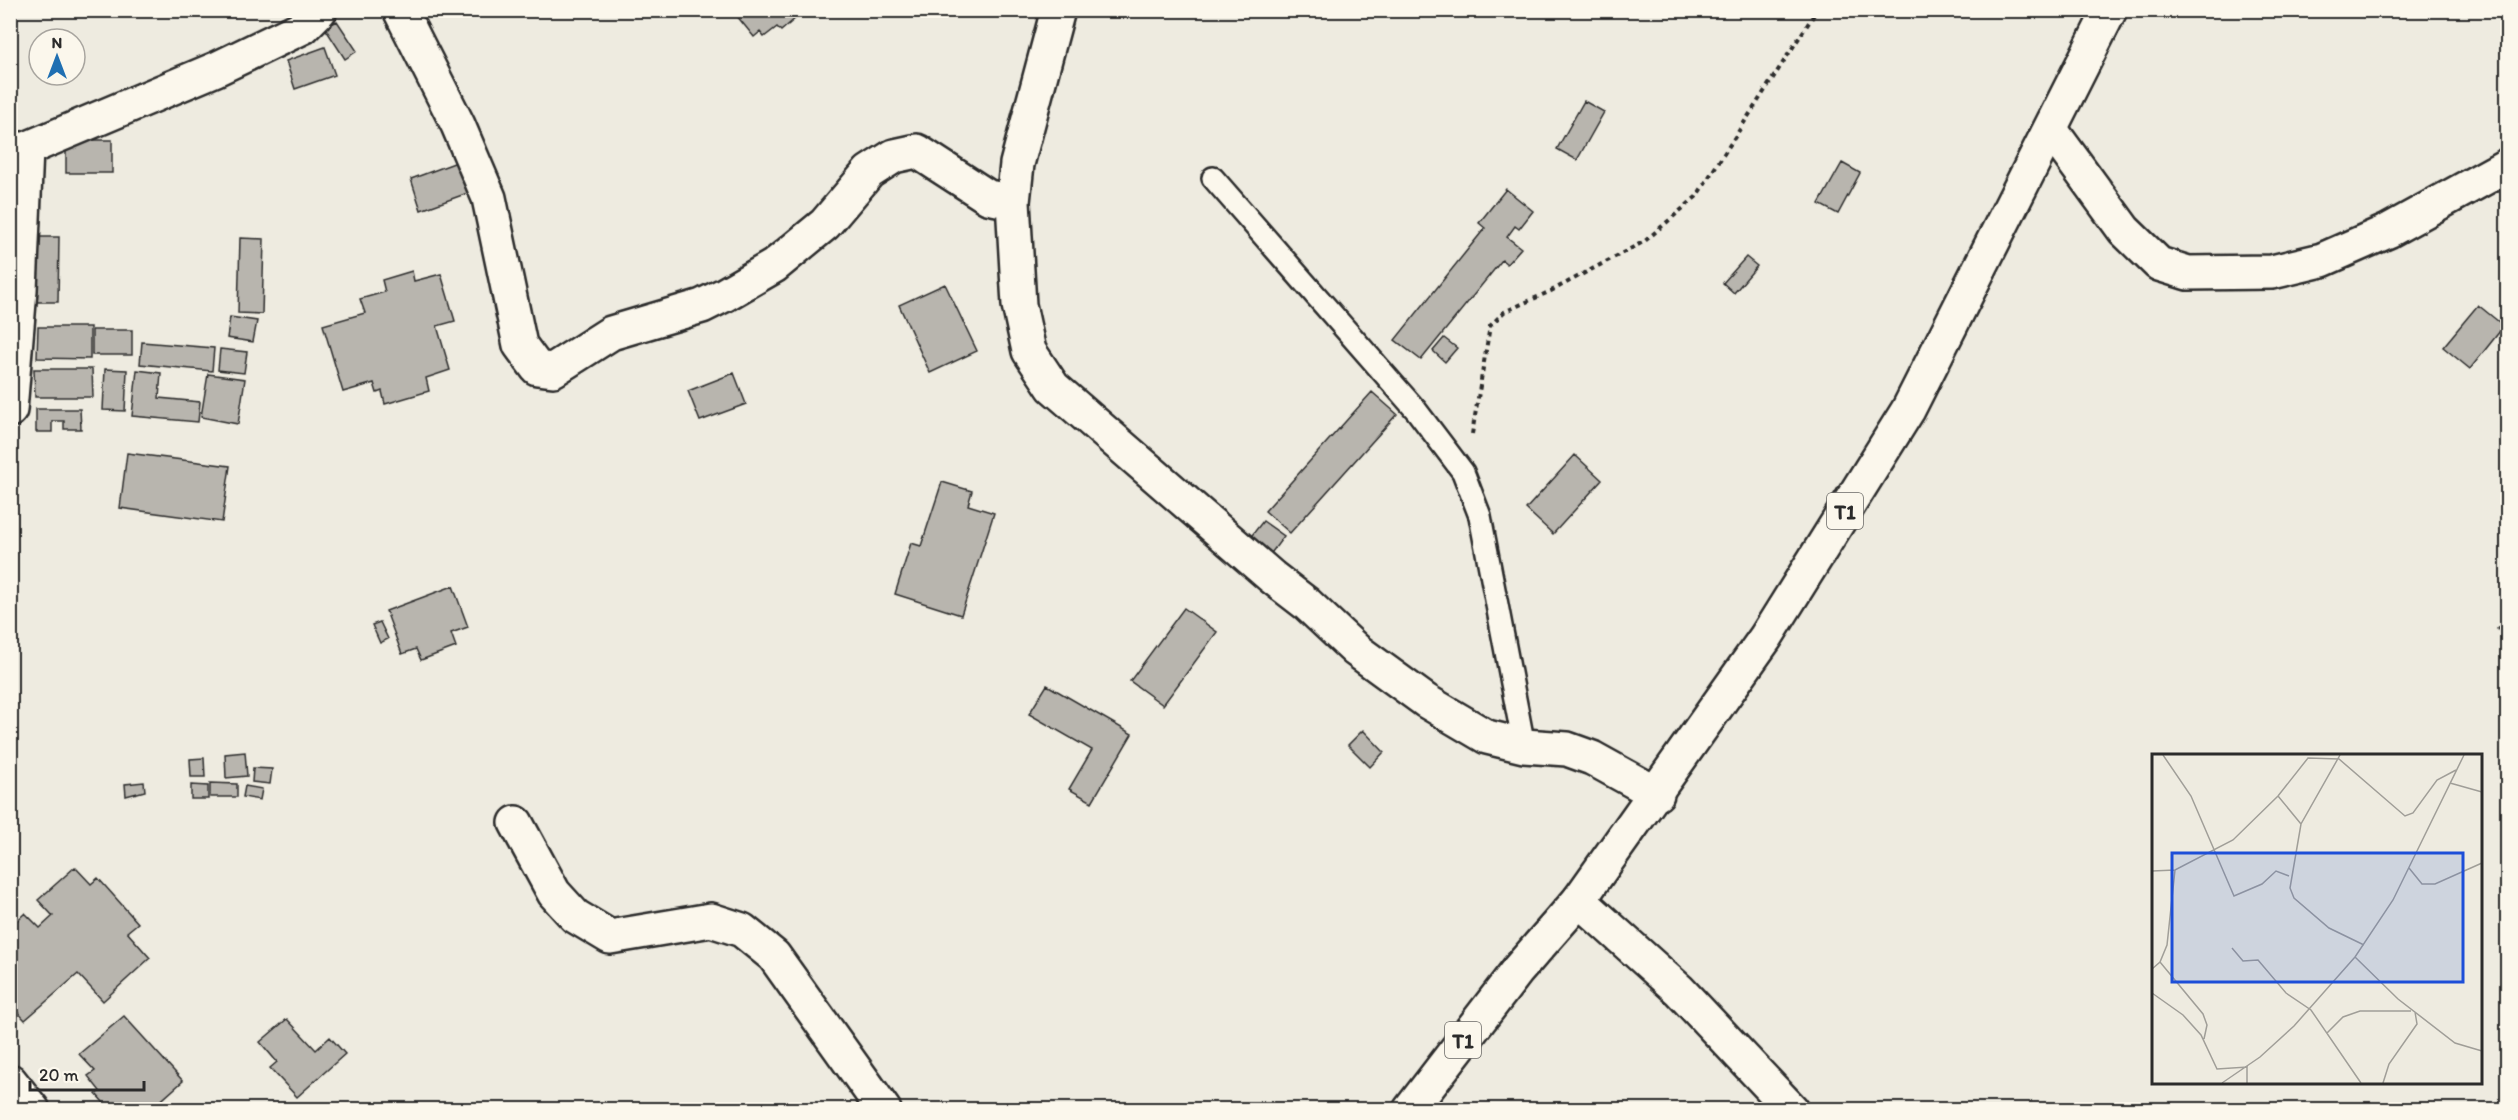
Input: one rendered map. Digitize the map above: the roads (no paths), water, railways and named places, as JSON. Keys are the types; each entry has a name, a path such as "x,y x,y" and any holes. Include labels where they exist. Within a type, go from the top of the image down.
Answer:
{"main road":[{"path":"10,411 18,149 216,69 303,27 320,10"},
{"path":"400,10 458,125 489,198 520,345 537,368 553,370 611,333 702,306 774,266 825,224 869,172 894,156 917,151 988,197 1013,202"},
{"path":"1058,10 1017,164 1013,202 1019,306 1029,351 1053,387 1307,604 1356,650 1426,701 1487,737 1524,746 1567,749 1592,758 1657,794"},
{"name":"T1","path":"1410,1110 1517,971 1579,900 1657,794 1766,637 1908,410 2110,10"},
{"path":"2051,130 2124,230 2159,264 2188,273 2272,272 2322,260 2388,231 2508,165"},
{"path":"516,823 554,893 575,916 610,937 711,920 742,930 774,956 884,1110"},
{"path":"1579,900 1679,990 1792,1110"},
{"path":"10,1082 33,1110"}],"lane":[{"path":"1213,178 1416,410 1463,472 1480,516 1524,746"}]}
